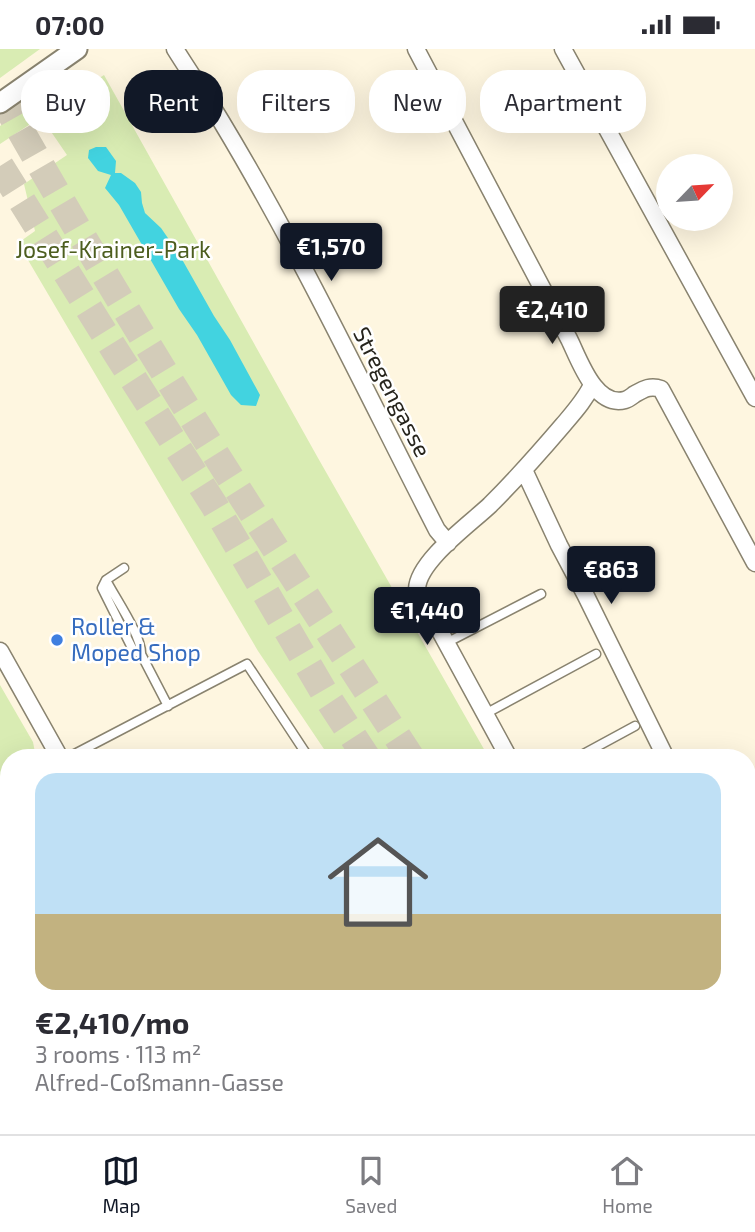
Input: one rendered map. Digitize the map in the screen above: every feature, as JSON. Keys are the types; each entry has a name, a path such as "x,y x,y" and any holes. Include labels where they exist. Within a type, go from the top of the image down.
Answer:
{"street":[{"path":"0,103 77,49"},
{"name":"Stregengasse","path":"175,49 221,120 264,196 437,530 448,543"},
{"path":"416,49 592,385 610,398 624,400 647,388 654,386 661,389 755,563"},
{"path":"563,49 755,398"},
{"path":"504,749 417,589 417,581 424,569 448,543 524,470 586,397 592,385"},
{"path":"524,470 662,749"},
{"path":"0,651 55,749"}],"lane":[{"path":"124,568 106,580 102,588 133,650 141,654"},
{"path":"106,580 117,601 128,611 141,645 141,654 168,706"},
{"path":"446,643 541,594"},
{"path":"485,714 596,654"},
{"path":"84,749 247,664 303,749"},
{"path":"593,749 635,726"}],"green space":[{"path":"0,49 40,49 0,78"},
{"name":"Josef-Krainer-Park","path":"110,86 124,111 124,133 136,133 484,749 324,749 258,651 18,243 35,231 24,184 67,155 52,133 110,133"},
{"name":"Josef-Krainer-Park","path":"21,110 21,130 0,144 0,126"},
{"path":"0,685 33,742 34,749 0,749"}],"water":[{"path":"106,147 116,161 115,173 121,173 135,183 141,192 145,213 161,228 179,254 260,395 256,406 241,405 231,395 119,205 105,188 111,175 98,171 88,158 89,150"}],"tunnel":[{"path":"0,94 148,346 405,749"},
{"path":"0,166 214,505 325,694 361,749"}],"place":[{"name":"Roller & Moped Shop","path":"57,640"}]}
